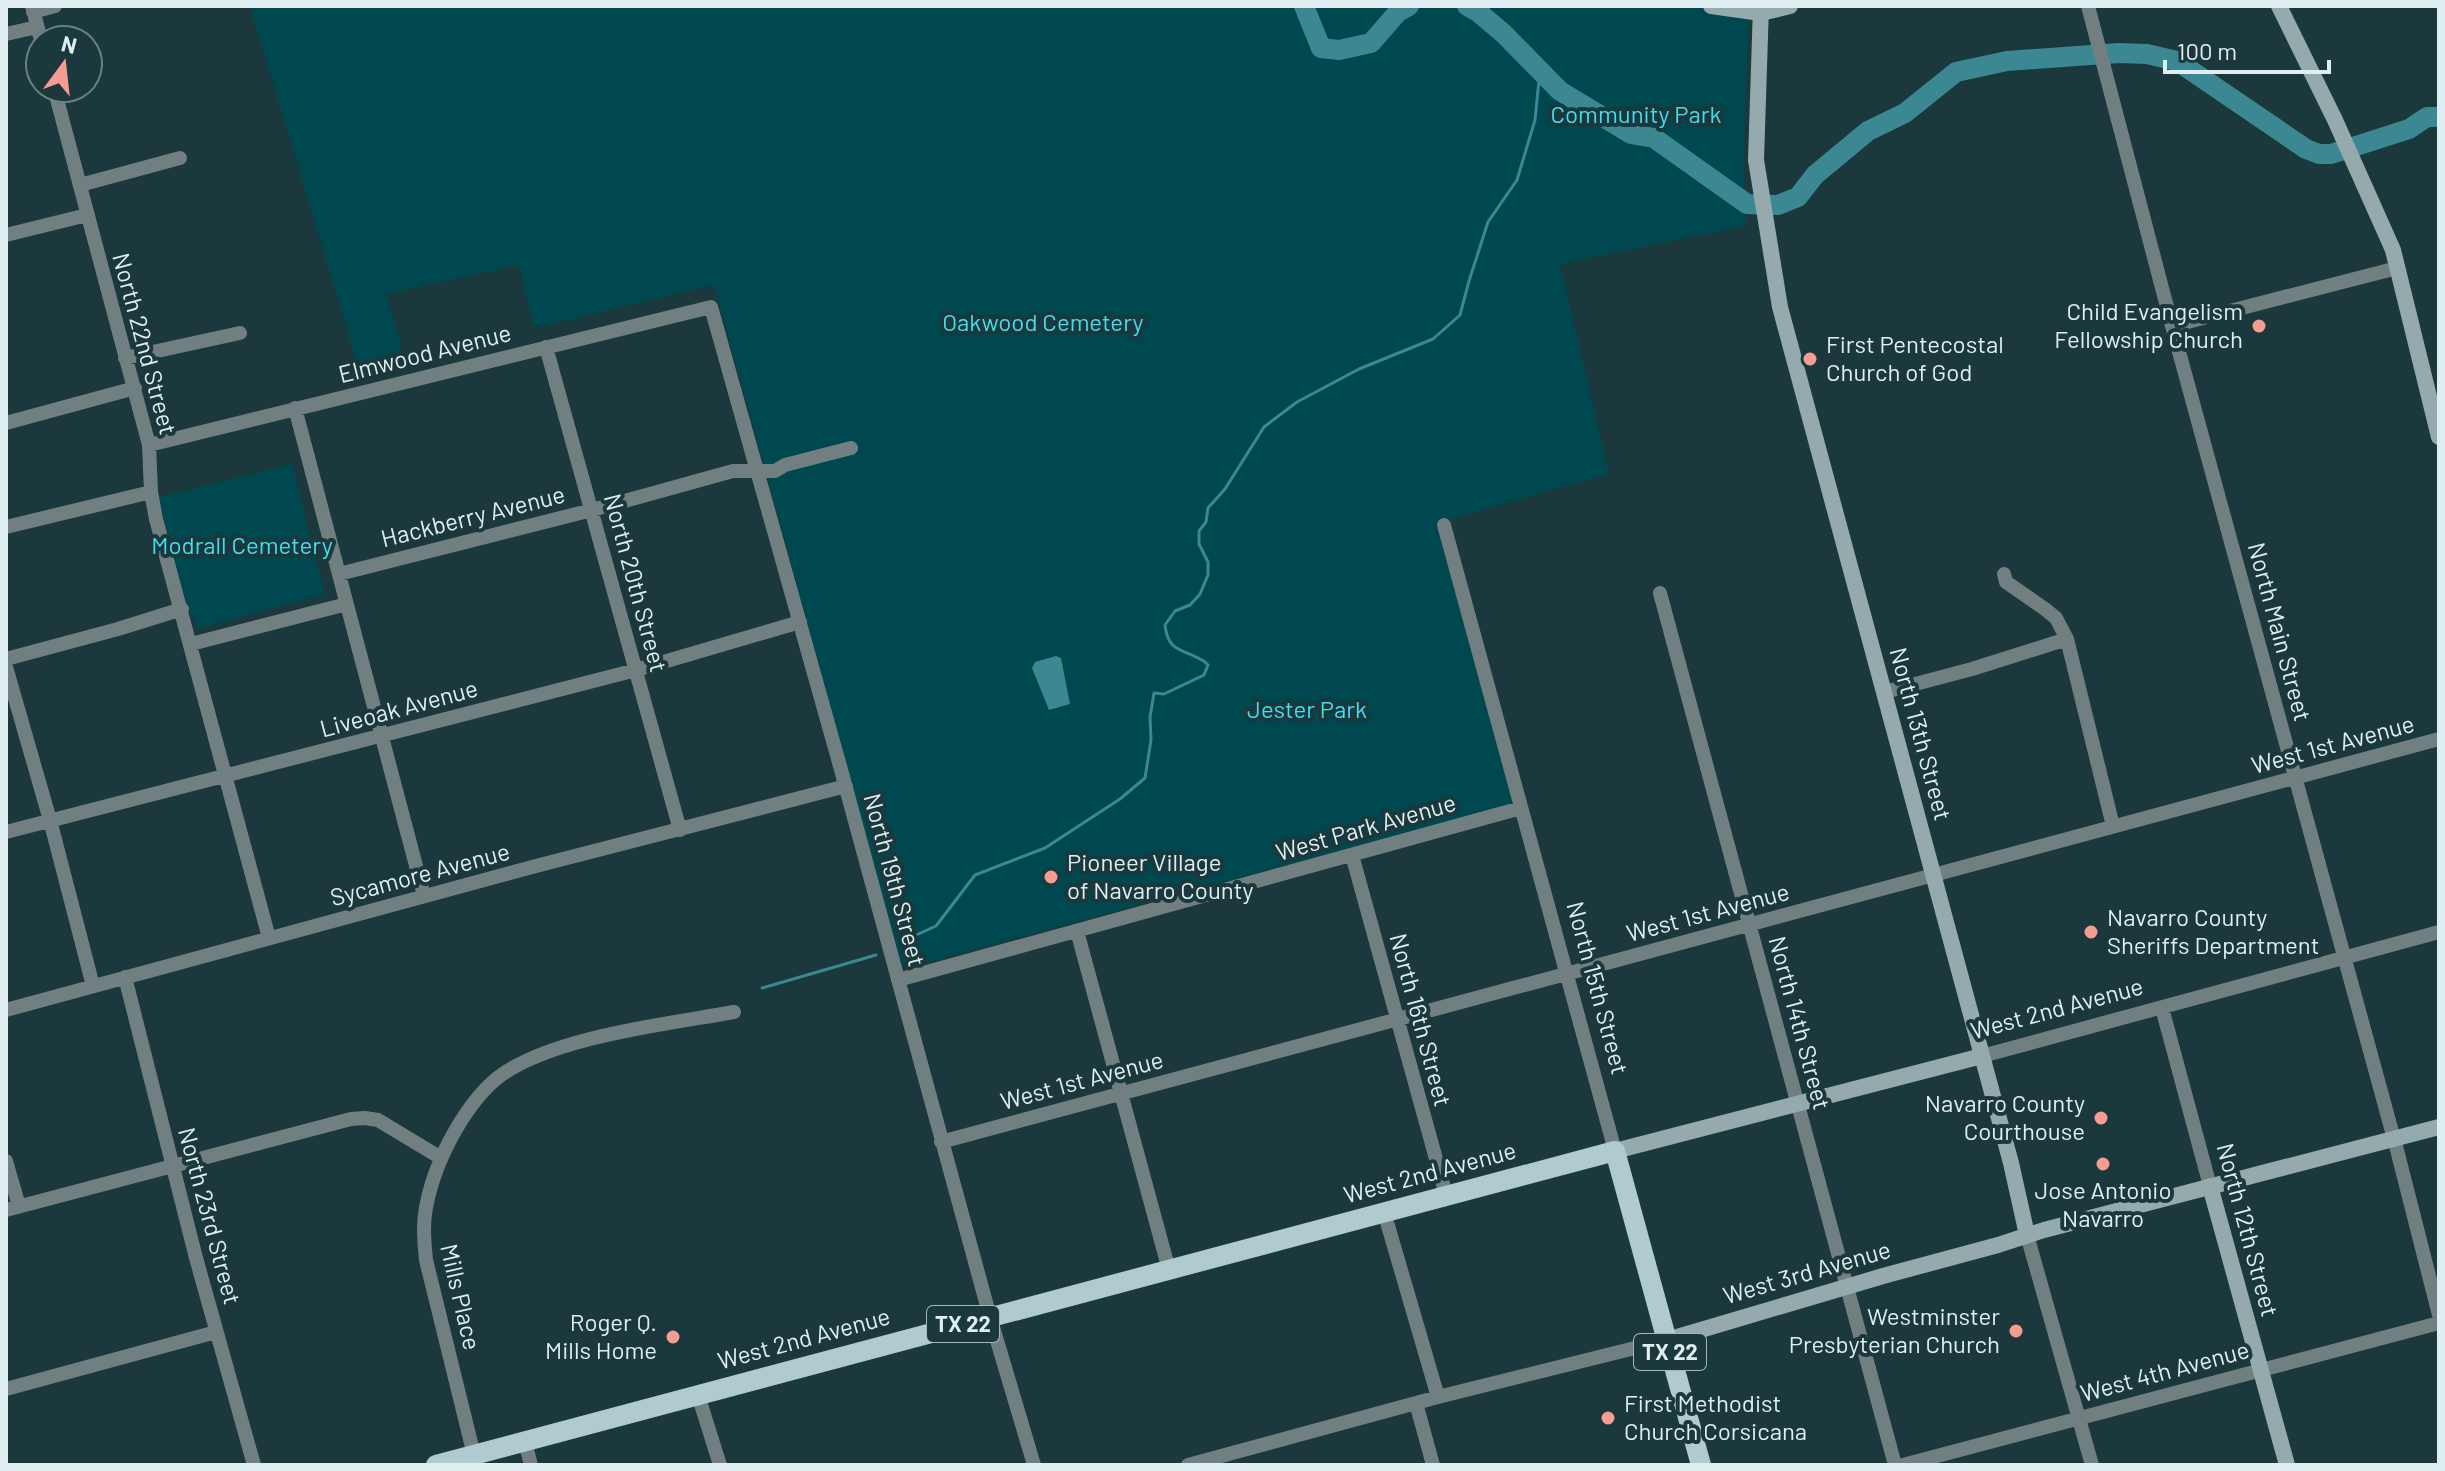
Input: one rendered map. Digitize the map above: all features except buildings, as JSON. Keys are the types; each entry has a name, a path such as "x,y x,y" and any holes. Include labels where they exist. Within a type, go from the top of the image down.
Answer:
{"main road":[{"name":"West 2nd Avenue","path":"436,1465 1615,1151"},
{"name":"North 15th Street","path":"1615,1151 1701,1465"}],"street":[{"path":"6,34 36,21 55,6"},
{"path":"1711,6 1761,9 1790,6"},
{"name":"North Main Street","path":"2088,6 2439,1315"},
{"path":"2279,6 2335,120 2393,250 2439,437"},
{"name":"North 13th Street","path":"1761,9 1756,160 1780,307 2011,1163 2027,1235 2092,1465"},
{"name":"North 22nd Street","path":"58,104 149,445 151,492 171,579 182,609 269,938"},
{"path":"80,185 180,158"},
{"path":"6,235 87,215"},
{"path":"2172,326 2397,268"},
{"name":"Elmwood Avenue","path":"149,445 711,307"},
{"name":"North 19th Street","path":"711,307 846,786 941,1142 1034,1465"},
{"path":"125,358 240,333"},
{"name":"North 20th Street","path":"546,347 680,830"},
{"path":"6,423 135,388"},
{"path":"295,408 424,896"},
{"path":"758,471 775,471 785,465 851,448"},
{"name":"Hackberry Avenue","path":"339,574 733,471 758,471"},
{"path":"6,527 151,492"},
{"name":"North 15th Street","path":"1444,525 1615,1151"},
{"path":"2004,574 2006,582 2056,618 2067,639 2113,826"},
{"name":"North 14th Street","path":"1660,593 1895,1465"},
{"path":"191,644 347,604"},
{"path":"6,659 182,609"},
{"name":"Liveoak Avenue","path":"6,832 636,670 800,622"},
{"path":"1885,692 2067,639"},
{"path":"6,667 93,986"},
{"name":"West 1st Avenue","path":"941,1142 2439,739"},
{"name":"Sycamore Avenue","path":"6,1010 424,896 846,786"},
{"name":"West Park Avenue","path":"898,980 1521,808"},
{"name":"North 16th Street","path":"1352,855 1446,1195"},
{"path":"1077,931 1169,1270"},
{"name":"West 2nd Avenue","path":"1615,1151 1982,1056 2439,932"},
{"name":"North 23rd Street","path":"125,977 216,1332 254,1465"},
{"name":"North 12th Street","path":"2162,1008 2287,1465"},
{"name":"Mills Place","path":"474,1455 426,1260 424,1229 426,1208 441,1158 470,1107 493,1081 543,1054 584,1040 734,1012"},
{"path":"6,1161 12,1208 351,1119 378,1120 441,1158"},
{"name":"West 3rd Avenue","path":"1188,1465 1438,1397 1667,1340 2027,1235 2439,1127"},
{"path":"1384,1212 1438,1397"},
{"name":"West 4th Avenue","path":"1903,1465 2439,1323"},
{"path":"6,1389 216,1332"},
{"path":"698,1395 720,1465"},
{"path":"1416,1403 1433,1465"},
{"path":"525,1442 531,1465"}],"green space":[{"name":"Oakwood Cemetery","path":"250,6 1749,6 1743,172 1746,226 1560,264 1609,474 1436,523 1515,803 903,969 714,285 534,328 519,265 387,294 406,366 362,379"},
{"name":"Modrall Cemetery","path":"292,464 325,594 197,629 180,585 159,497"}],"shaded area":[{"path":"1056,656 1061,658 1070,704 1049,710 1032,668 1035,662"}],"waterway":[{"path":"1304,6 1321,48 1339,50 1371,43 1398,12 1409,6"},
{"path":"1467,6 1503,33 1560,91 1631,134 1654,138 1747,204 1778,205 1798,197 1815,175 1868,131 1905,113 1956,72 2007,61 2119,53 2147,54 2177,61 2306,149 2319,154 2331,154 2409,129 2427,117 2439,117"},
{"path":"905,940 936,926 975,875 1045,848 1120,799 1145,778 1154,693 1164,694 1204,675 1208,665 1173,646 1165,625 1175,611 1190,605 1200,594 1208,575 1208,562 1199,544 1199,531 1206,522 1208,508 1225,489 1264,427 1297,402 1359,369 1433,339 1460,315 1488,222 1517,180 1535,120 1540,70"},
{"path":"762,988 876,955"}],"place":[{"name":"Child Evangelism Fellowship Church","path":"2259,326"},
{"name":"First Pentecostal Church of God","path":"1810,359"},
{"name":"Pioneer Village of Navarro County","path":"1051,877"},
{"name":"Navarro County Sheriffs Department","path":"2091,932"},
{"name":"Navarro County Courthouse","path":"2101,1118"},
{"name":"Jose Antonio Navarro","path":"2103,1164"},
{"name":"Westminster Presbyterian Church","path":"2016,1331"},
{"name":"Roger Q. Mills Home","path":"673,1337"},
{"name":"First Methodist Church Corsicana","path":"1608,1418"}],"park label":[{"name":"Community Park","path":"1636,115"},
{"name":"Jester Park","path":"1307,710"}]}
